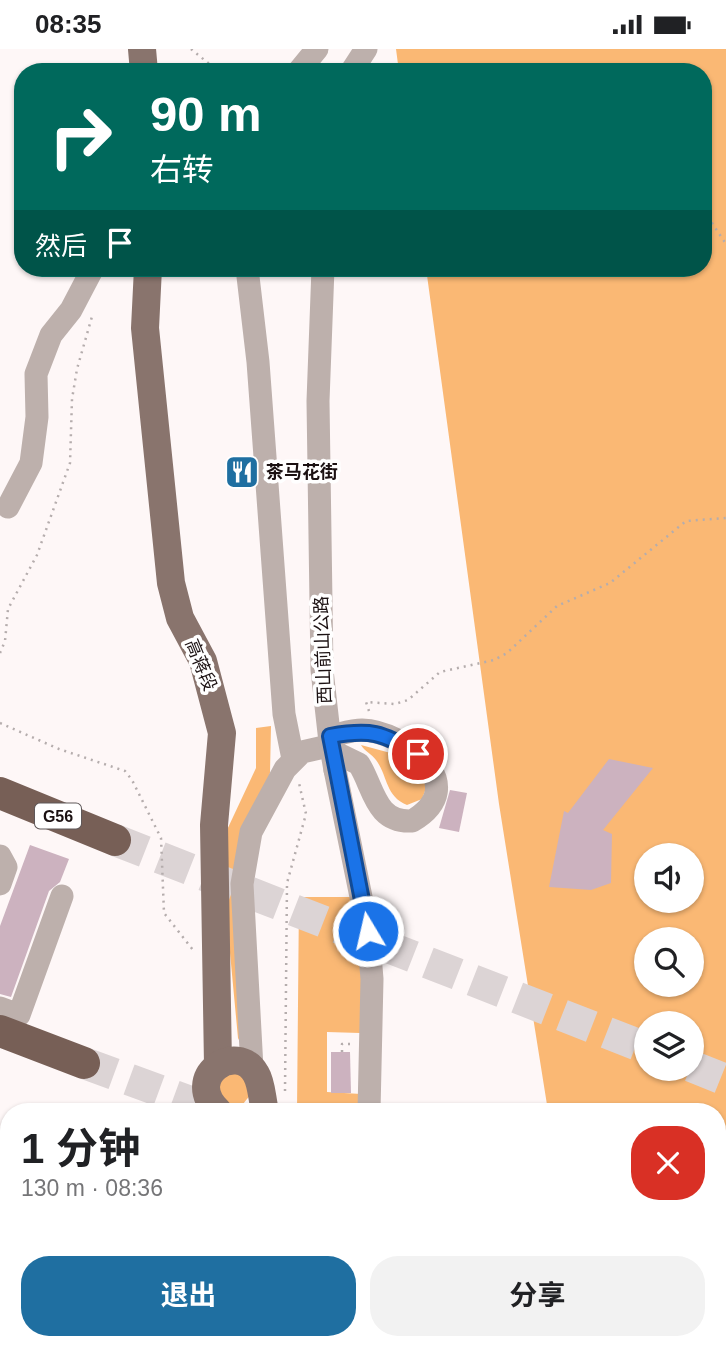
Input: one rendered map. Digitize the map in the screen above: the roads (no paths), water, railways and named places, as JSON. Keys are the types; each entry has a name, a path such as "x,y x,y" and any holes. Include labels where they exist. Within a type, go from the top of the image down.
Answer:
{"highway":[{"name":"G56","path":"0,793 116,840"},
{"path":"0,1031 83,1063"}],"main road":[{"name":"高蒋段","path":"148,277 145,328 171,583 180,618 203,661 222,733 214,825 218,1065 211,1071 205,1088 210,1103"},
{"path":"218,1065 235,1061 262,1096"}],"street":[{"path":"305,63 317,49"},
{"path":"8,507 31,463 37,417 36,374 51,335 72,310 88,277"},
{"path":"248,277 258,362 284,714 293,759"},
{"name":"西山前山公路","path":"323,277 318,428 322,670 335,770 368,931 372,979 369,1103"},
{"path":"262,1096 243,865 258,816 293,759 313,747 324,747 359,764 382,811 393,818 412,821 428,810 435,800 437,788 434,774 418,754 378,733 362,730 330,739"},
{"path":"0,856 6,867 0,884"},
{"path":"0,1008 19,1015 62,896"}],"tunnel":[{"path":"115,840 634,1043"},
{"path":"84,1063 193,1103"},
{"path":"704,1071 726,1080"}],"place":[{"name":"茶马花街","path":"242,472"}]}
